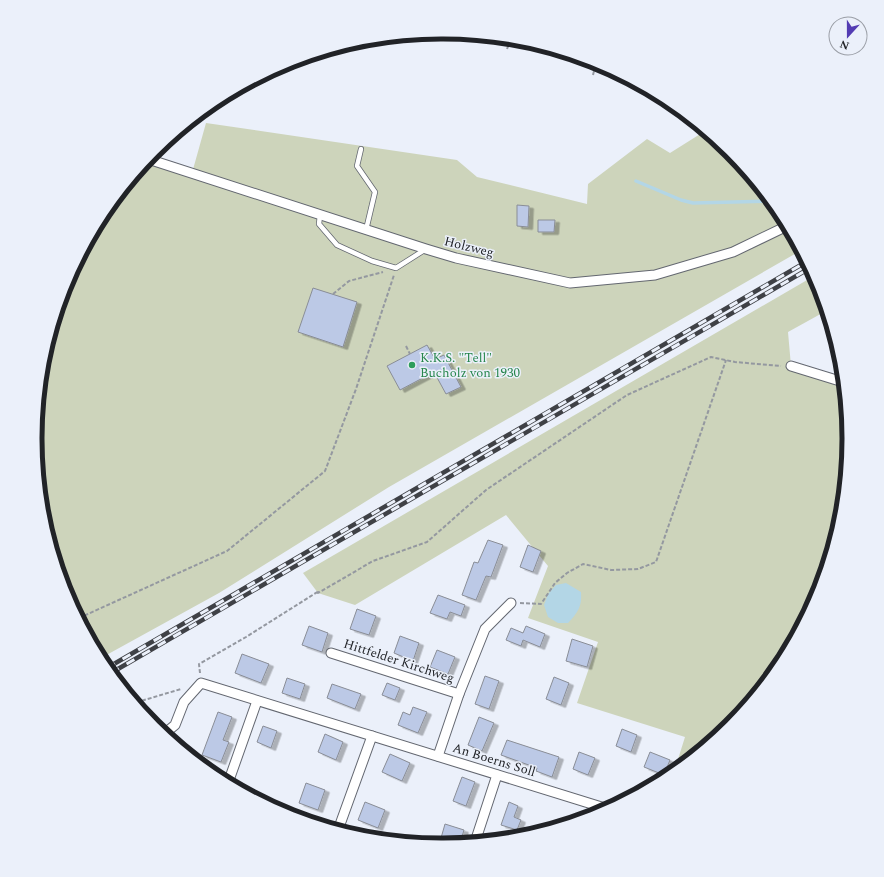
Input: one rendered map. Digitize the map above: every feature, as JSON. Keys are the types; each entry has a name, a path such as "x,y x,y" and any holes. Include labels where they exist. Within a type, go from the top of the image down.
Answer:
{"street":[{"name":"Holzweg","path":"155,161 456,258 570,283 655,275 733,252 781,229"},
{"path":"791,366 837,380"},
{"name":"Hittfelder Kirchweg","path":"438,756 459,694 485,629 512,603"},
{"name":"Hittfelder Kirchweg","path":"331,653 459,694"},
{"path":"169,730 175,725 184,702 200,683"},
{"name":"An Boerns Soll","path":"200,683 599,806"},
{"path":"230,777 257,701"},
{"path":"340,824 372,736"},
{"path":"477,836 497,775"}],"lane":[{"path":"361,149 357,166 375,192 366,230"},
{"path":"320,215 319,224 337,245 372,261 396,268 426,249"}],"path":[{"path":"508,49 509,45"},
{"path":"592,75 594,69"},
{"path":"333,294 349,281 396,268"},
{"path":"84,616 227,551 325,471 356,389 396,268"},
{"path":"406,346 410,354"},
{"path":"141,701 200,683 199,664 246,637 319,591 318,593 373,561 427,542 486,490 627,395 711,357 726,360 791,366"},
{"path":"512,603 541,604 554,583 567,573 583,564 612,570 638,569 656,562 726,360"}],"green space":[{"path":"206,123 457,160 477,177 587,204 588,184 647,139 670,153 700,134 724,156 759,195 788,239 796,254 389,487 219,593 107,655 96,638 73,591 56,542 50,516 43,465 42,438 43,412 50,361 56,335 73,286 96,239 125,195 155,161 192,173"},
{"path":"808,279 821,314 788,332 791,366 837,380 841,412 841,465 834,516 828,542 811,591 800,615 788,638 759,682 724,721 705,739 678,761 685,737 577,703 598,642 528,618 548,566 506,515 355,605 318,593 303,573"}],"water":[{"path":"566,583 581,592 581,602 577,612 568,623 558,623 548,617 544,605 548,594 556,585"}],"building":[{"path":"517,205 529,206 528,227 517,226"},
{"path":"538,220 555,220 554,232 538,232"},
{"path":"313,288 357,302 343,347 298,332"},
{"path":"427,345 435,359 444,355 461,387 446,394 434,372 400,390 387,366"},
{"path":"488,540 503,545 491,577 486,576 476,600 462,595 474,562 478,563"},
{"path":"528,545 541,551 533,572 520,567"},
{"path":"438,595 465,605 461,616 450,612 447,619 430,613"},
{"path":"357,609 376,616 369,635 350,629"},
{"path":"309,626 328,633 322,652 302,645"},
{"path":"526,626 545,634 540,647 523,640 521,646 506,640 511,628 523,633"},
{"path":"400,636 419,643 413,661 394,653"},
{"path":"572,639 593,646 587,667 566,661"},
{"path":"437,650 455,657 448,674 430,667"},
{"path":"242,654 269,664 261,683 235,673"},
{"path":"485,676 499,681 489,709 475,704"},
{"path":"554,677 569,683 561,705 546,699"},
{"path":"287,678 305,684 300,699 282,693"},
{"path":"387,683 400,688 395,700 382,695"},
{"path":"332,684 361,694 355,709 327,698"},
{"path":"413,707 427,712 418,733 398,725 403,712 410,715"},
{"path":"218,712 232,717 223,740 229,742 221,762 202,755"},
{"path":"479,717 494,723 482,751 468,745"},
{"path":"263,726 277,731 271,748 257,742"},
{"path":"622,729 637,735 631,752 616,746"},
{"path":"325,734 343,742 336,760 318,752"},
{"path":"507,740 559,757 552,777 536,771 537,768 501,755"},
{"path":"579,752 595,758 588,775 573,769"},
{"path":"650,752 670,760 666,769 660,773 644,767"},
{"path":"390,754 410,763 402,781 382,772"},
{"path":"462,777 475,782 466,806 453,801"},
{"path":"306,783 325,790 318,810 299,803"},
{"path":"365,802 385,810 378,828 358,820"},
{"path":"509,802 518,806 514,817 521,820 517,830 501,825"},
{"path":"445,824 464,830 462,837 441,838"}],"waterway":[{"path":"636,181 681,200 693,203 763,201"}],"railway":[{"path":"113,664 801,265"},
{"path":"117,670 804,271"}],"place":[{"name":"K.K.S. \"Tell\" Bucholz von 1930","path":"412,365"}]}
